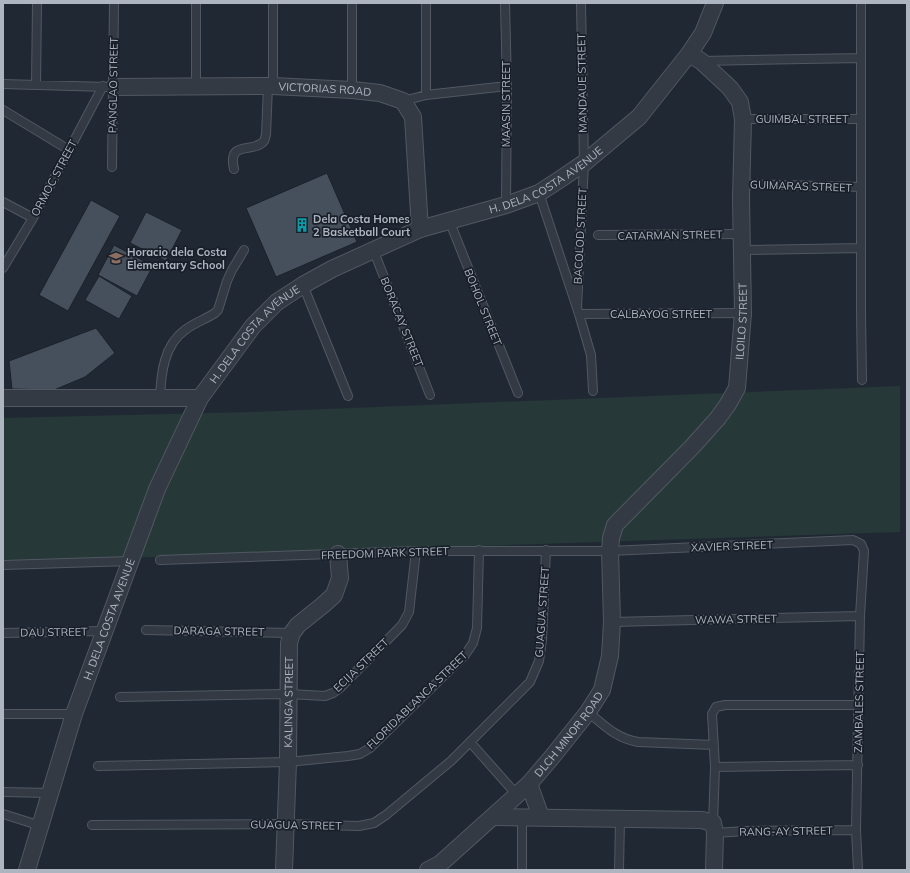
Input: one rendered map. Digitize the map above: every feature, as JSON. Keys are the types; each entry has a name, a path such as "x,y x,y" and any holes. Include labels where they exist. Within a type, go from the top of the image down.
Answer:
{"street":[{"name":"H. DELA COSTA AVENUE","path":"27,870 74,714 157,489 200,398 253,326 277,302 303,285 332,269 373,249 420,229 506,205 539,193 584,163 639,117 695,57 715,3"},
{"name":"ILOILO STREET","path":"610,551 611,538 615,525 692,447 718,418 737,388 743,313 743,119 740,102 730,88 695,57"},
{"name":"VICTORIAS ROAD","path":"109,87 270,86 352,90 380,93 403,101"},
{"path":"403,101 413,116 420,229"},
{"path":"3,398 200,398"},
{"name":"DLCH MINOR ROAD","path":"436,868 529,784 588,712 602,690 610,656 612,622 610,551"},
{"path":"292,633 298,625 334,594 340,578 338,554"},
{"name":"KALINGA STREET","path":"284,870 288,762 289,643 292,633"},
{"path":"529,784 541,817"},
{"path":"494,817 702,820 714,828 714,870"}],"lane":[{"path":"36,84 37,3"},
{"name":"PANGLAO STREET","path":"112,167 109,87 114,3"},
{"path":"196,3 196,86"},
{"path":"234,169 232,161 234,154 240,149 264,142 266,135 270,86 273,3"},
{"path":"352,3 352,90"},
{"path":"426,3 426,95"},
{"name":"MAASIN STREET","path":"505,3 507,86 506,205"},
{"name":"MANDAUE STREET","path":"581,3 584,163"},
{"path":"861,3 862,380"},
{"path":"695,57 861,58"},
{"path":"3,84 109,87"},
{"path":"403,101 426,95 507,86"},
{"name":"ORMOC STREET","path":"3,268 33,218 69,150 109,87"},
{"path":"3,110 69,150"},
{"name":"GUIMBAL STREET","path":"743,119 861,119"},
{"name":"BACOLOD STREET","path":"578,311 584,163"},
{"name":"GUIMARAS STREET","path":"742,184 861,187"},
{"name":"BACOLOD STREET","path":"539,193 591,355 593,391"},
{"path":"3,202 33,218"},
{"name":"BOHOL STREET","path":"449,220 518,393"},
{"name":"CATARMAN STREET","path":"598,235 742,234"},
{"path":"743,250 861,248"},
{"name":"BORACAY STREET","path":"373,249 430,395"},
{"path":"160,398 164,363 170,347 176,338 186,329 218,310 232,270 244,250"},
{"path":"303,285 348,396"},
{"name":"CALBAYOG STREET","path":"578,311 743,313"},
{"name":"XAVIER STREET","path":"610,551 853,540"},
{"name":"ZAMBALES STREET","path":"853,540 861,544 864,551 860,616 858,705 856,830 858,870"},
{"name":"FLORIDABLANCA STREET","path":"98,766 288,762 360,754 370,748 465,655 473,643 477,628 480,550"},
{"name":"GUAGUA STREET","path":"92,825 285,824 359,826 374,823 386,815 445,766 530,682 539,661 542,640 546,550"},
{"name":"FREEDOM PARK STREET","path":"160,560 416,551 610,551"},
{"name":"ECIJA STREET","path":"120,697 289,694 325,696 333,693 340,688 402,625 409,612 416,551"},
{"path":"3,565 130,561"},
{"name":"WAWA STREET","path":"612,622 860,616"},
{"name":"DARAGA STREET","path":"146,630 292,633"},
{"name":"DAU STREET","path":"3,633 104,631"},
{"path":"714,828 714,744 712,714 716,707 725,704 858,705"},
{"path":"588,712 616,735 626,740 638,742 714,744"},
{"path":"3,714 74,714"},
{"path":"470,742 517,795"},
{"path":"714,767 858,765"},
{"path":"3,792 51,793"},
{"path":"3,814 41,826"},
{"path":"522,817 522,870"},
{"path":"619,870 620,819"},
{"name":"RANG-AY STREET","path":"714,828 746,831 856,830"}],"shaded area":[{"path":"900,386 900,532 3,562 3,418 251,412"}],"building":[{"name":"Dela Costa Homes 2 Basketball Court","path":"327,173 357,242 276,277 246,208"},
{"path":"91,200 120,216 68,311 39,295"},
{"path":"146,212 182,230 166,261 130,243"},
{"path":"114,245 153,266 137,296 98,275"},
{"path":"99,276 132,296 119,319 85,300"},
{"path":"96,328 115,353 85,377 54,390 12,389 9,361"}],"place":[{"name":"Dela Costa Homes 2 Basketball Court","path":"302,225"},
{"name":"Horacio dela Costa Elementary School","path":"116,258"}]}
